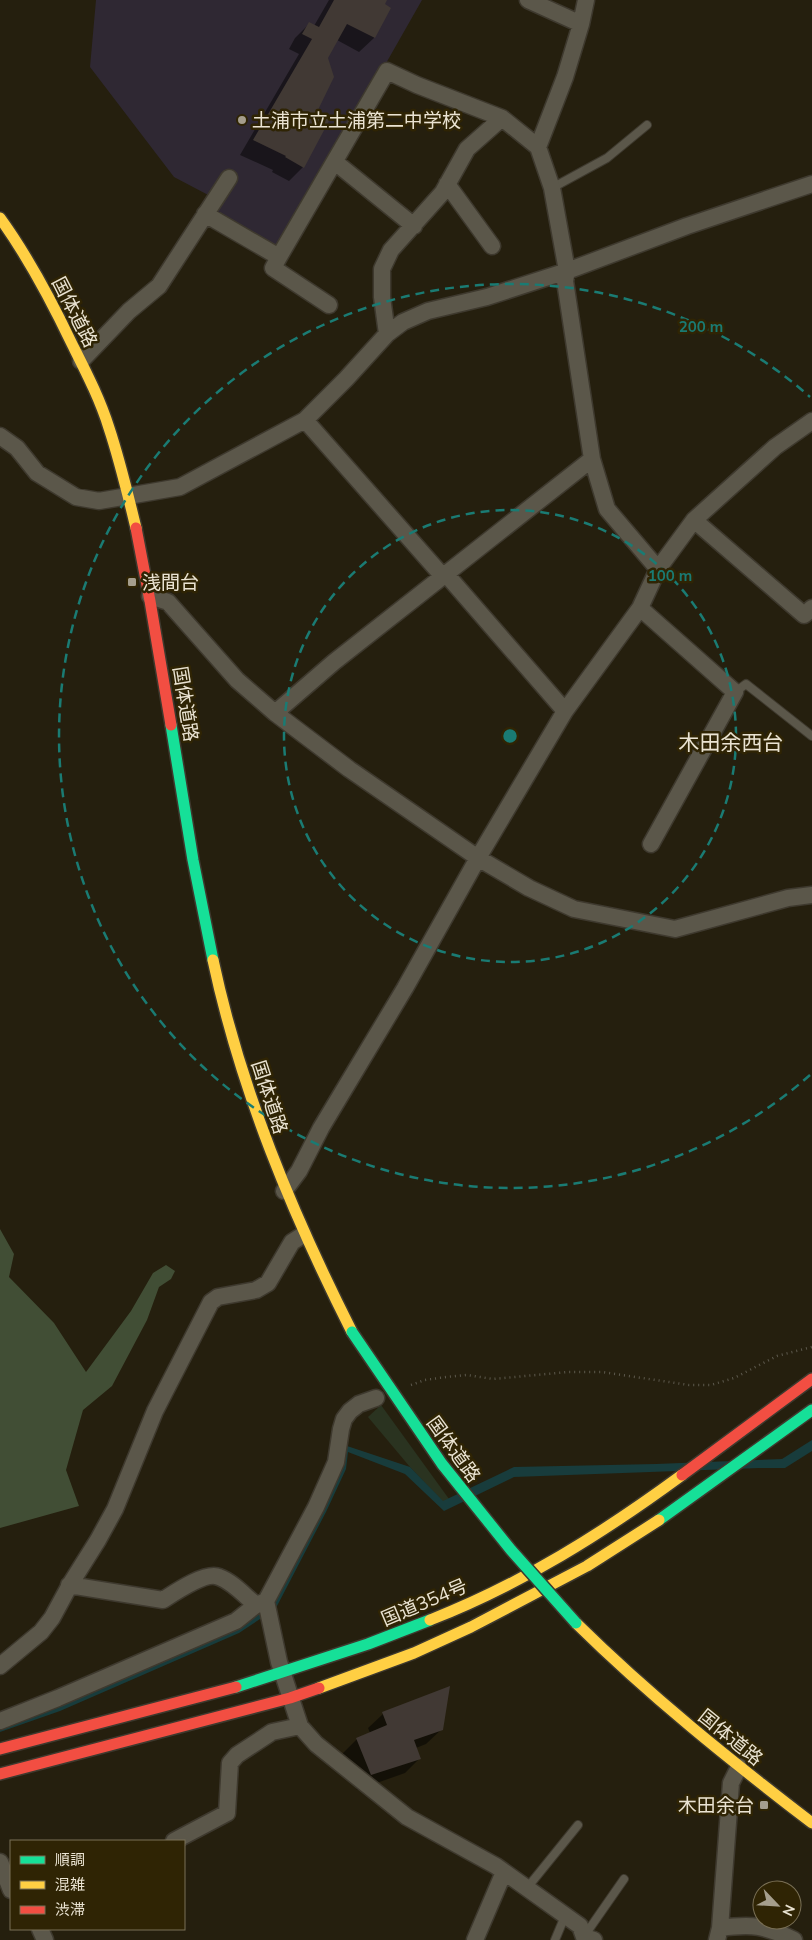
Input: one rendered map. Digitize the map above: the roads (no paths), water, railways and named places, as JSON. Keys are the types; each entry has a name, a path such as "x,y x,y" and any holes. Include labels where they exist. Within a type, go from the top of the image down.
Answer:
{"main road":[{"name":"国体道路","path":"0,218 46,290 80,361 108,427 129,497 150,596 202,908 221,997 247,1087 284,1191 303,1234 352,1332 442,1464 511,1550 576,1623 618,1664 739,1767 812,1823"},
{"name":"国道354号","path":"0,1749 283,1673 415,1627 476,1600 577,1547 669,1484 812,1379"},
{"path":"0,1774 290,1698 353,1677 414,1653 587,1566 667,1515 812,1410"}],"street":[{"path":"528,0 582,24"},
{"path":"538,147 582,24 586,0"},
{"path":"329,305 273,268 387,71 417,85 460,100 502,118 538,147 552,188 567,271 565,281 592,459 607,509 658,569"},
{"path":"386,334 382,297 382,269 391,250 432,206 467,149 502,118"},
{"path":"335,162 414,226"},
{"path":"80,361 130,311 159,286 228,178"},
{"path":"447,184 492,246"},
{"path":"0,436 17,448 38,473 76,497 99,501 180,487 305,420 346,379 386,334 402,322 428,311 487,297 567,271 687,226 812,184"},
{"path":"205,214 280,257"},
{"path":"305,420 438,572 446,574 565,711"},
{"path":"284,1191 299,1171 321,1128 405,988 478,858 565,711 640,608 658,569 694,520 775,447 812,421"},
{"path":"275,713 334,662 592,459"},
{"path":"694,520 804,615 812,608"},
{"path":"150,596 168,602 237,680 275,713 349,769 478,858 529,888 574,908 676,930 788,898 812,895"},
{"path":"640,608 735,692 651,844"},
{"path":"0,1666 41,1632 52,1618 69,1585 98,1540 115,1509 155,1410 211,1302 218,1297 256,1290 268,1283 292,1242 303,1234"},
{"path":"0,1721 236,1621 261,1603 316,1506 336,1462 340,1429 344,1419 359,1404 376,1398"},
{"path":"69,1585 163,1600 208,1576 218,1576 261,1603 300,1726 316,1744 408,1817 504,1872 580,1926 589,1938"},
{"path":"176,1840 227,1813 230,1763 236,1755 272,1732 300,1726"},
{"path":"739,1767 731,1783 718,1934 745,1925 760,1926 775,1930 794,1940"},
{"path":"0,1862 10,1887"},
{"path":"476,1940 504,1872"}],"lane":[{"path":"552,188 607,158 647,125"},
{"path":"735,692 746,684 812,736"},
{"path":"527,1888 578,1825"},
{"path":"589,1938 624,1878"},
{"path":"555,1940 565,1916"}],"water":[{"path":"812,1440 812,1451 785,1468 514,1477 444,1511 405,1474 348,1452 346,1469 326,1512 277,1606 266,1615 239,1633 60,1711 0,1732 0,1723 262,1608 344,1445 410,1467 443,1501 514,1467 782,1459"}],"place":[{"name":"土浦市立土浦第二中学校","path":"242,120"},
{"name":"浅間台","path":"132,582"},
{"name":"木田余台","path":"764,1805"}],"district":[{"name":"木田余西台","path":"731,742"}]}
